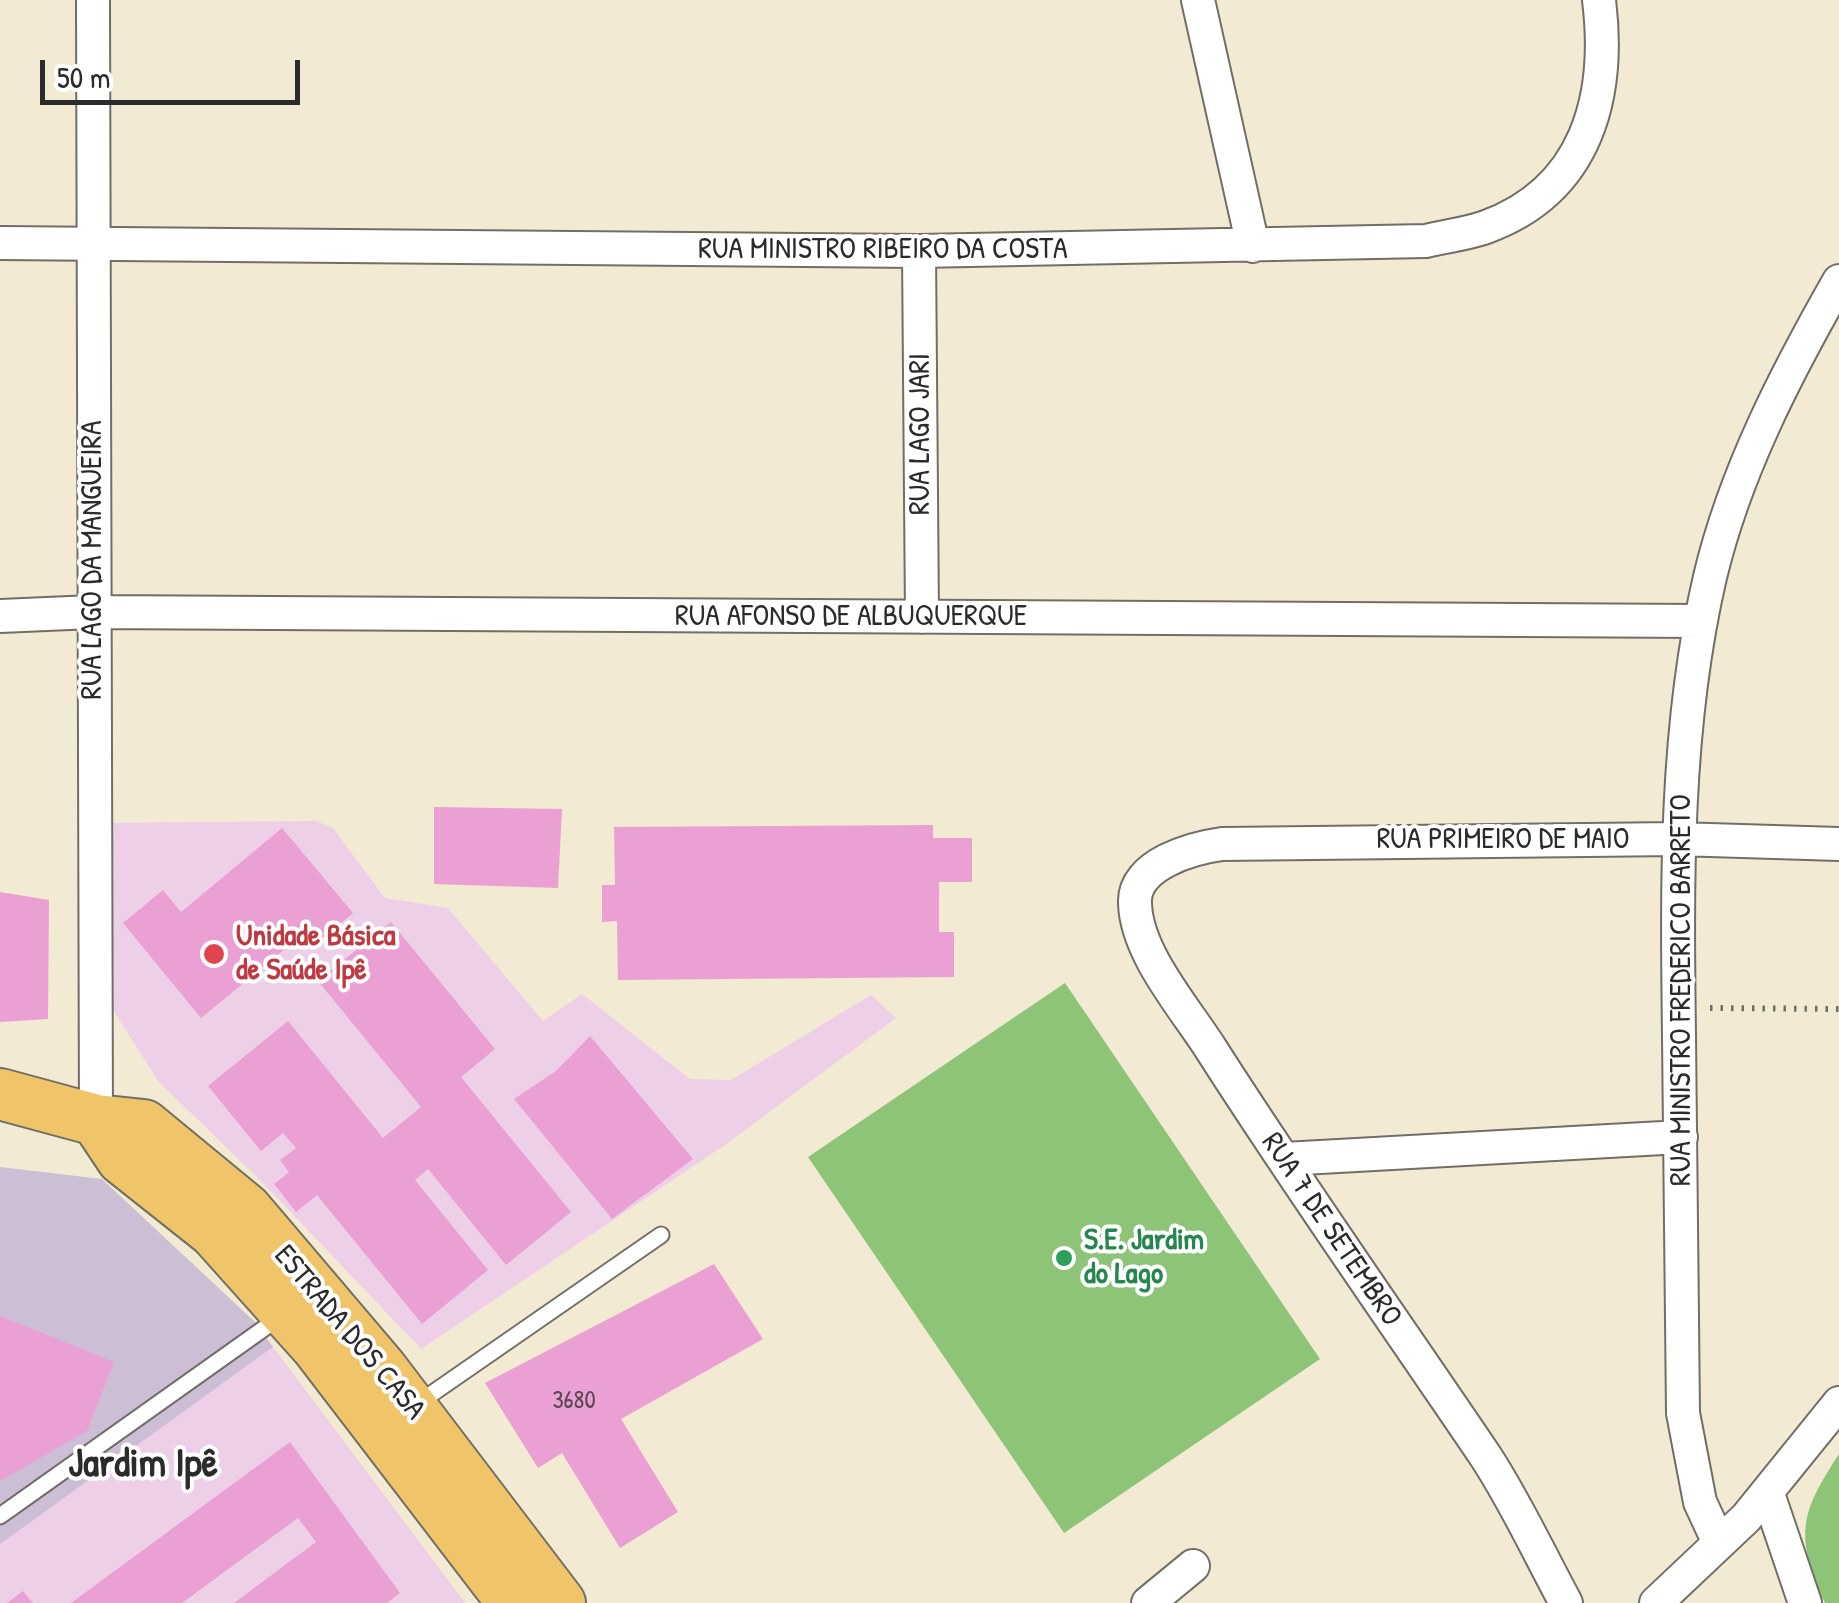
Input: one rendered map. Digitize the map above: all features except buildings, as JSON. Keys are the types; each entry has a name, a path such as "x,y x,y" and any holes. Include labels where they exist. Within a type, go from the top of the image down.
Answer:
{"main road":[{"name":"ESTRADA DOS CASA","path":"0,1094 96,1120 144,1126 246,1210 397,1419 513,1603"},
{"name":"ESTRADA DOS CASA","path":"96,1120 122,1159 214,1232 287,1312 397,1419 560,1603"}],"street":[{"name":"RUA LAGO DA MANGUEIRA","path":"93,0 96,1120"},
{"path":"1198,0 1253,246"},
{"name":"RUA MINISTRO RIBEIRO DA COSTA","path":"0,243 920,251 1426,241 1486,227 1538,200 1566,170 1592,119 1604,74 1598,0"},
{"name":"RUA LAGO JARI","path":"920,251 922,617"},
{"name":"RUA MINISTRO FREDERICO BARRETO","path":"1719,1543 1700,1502 1683,1414 1677,838 1701,622 1715,560 1752,451 1839,280"},
{"name":"RUA AFONSO DE ALBUQUERQUE","path":"0,616 93,612 1701,622"},
{"name":"RUA PRIMEIRO DE MAIO","path":"1169,859 1196,848 1272,841 1677,838 1839,844"},
{"name":"RUA 7 DE SETEMBRO","path":"1169,859 1145,878 1134,898 1137,920 1154,958 1489,1462 1566,1603"},
{"path":"1284,1159 1680,1137"},
{"path":"1656,1603 1768,1494 1839,1403"},
{"path":"1768,1494 1805,1603"},
{"path":"1148,1603 1193,1566"}],"lane":[{"path":"397,1419 661,1236"},
{"path":"0,1516 287,1312"}],"path":[{"path":"1679,1007 1839,1008"}],"shaded area":[{"path":"316,821 333,828 385,898 448,908 543,1021 582,994 690,1079 731,1080 871,995 896,1018 725,1145 421,1349 264,1184 158,1081 113,1010 110,823"},
{"path":"0,1167 102,1179 255,1322 273,1347 0,1544"},
{"path":"273,1347 465,1603 0,1603 0,1543"}],"green space":[{"name":"S.E. Jardim do Lago","path":"1065,983 1320,1359 1064,1533 808,1157"},
{"path":"1839,1454 1839,1603 1825,1603 1809,1560 1806,1526 1816,1493"}],"place":[{"name":"Unidade Básica de Saúde Ipê","path":"214,954"},
{"name":"S.E. Jardim do Lago","path":"1064,1258"}],"district":[{"name":"Jardim Ipê","path":"143,1465"}]}
